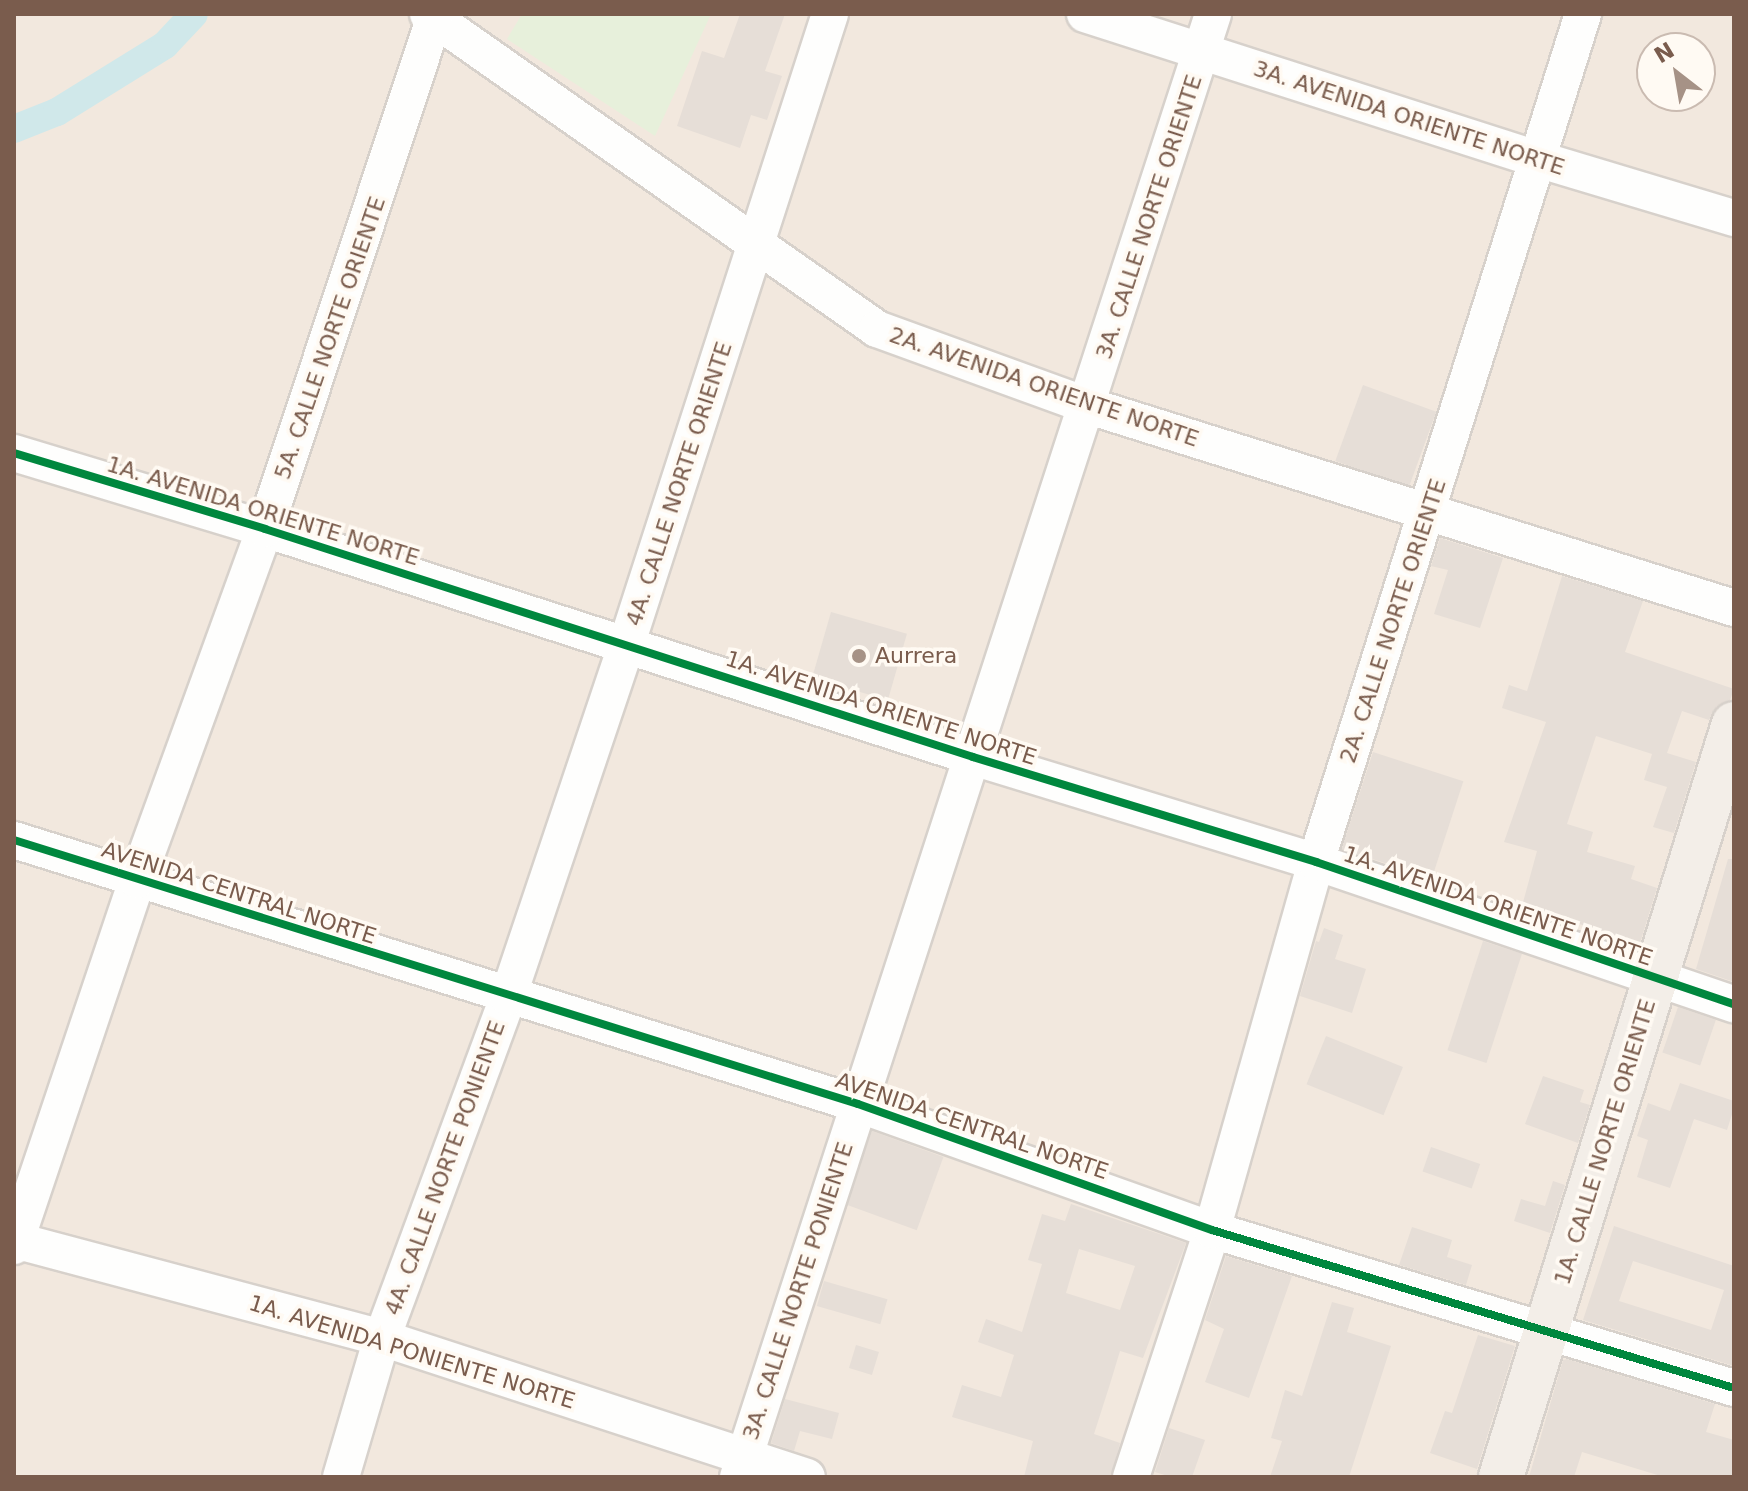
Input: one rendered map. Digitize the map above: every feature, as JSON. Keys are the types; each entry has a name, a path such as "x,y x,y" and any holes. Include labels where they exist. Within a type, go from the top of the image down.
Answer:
{"main road":[{"name":"1A. CALLE NORTE ORIENTE","path":"1501,1477 1734,724"}],"street":[{"name":"4A. CALLE NORTE ORIENTE","path":"508,997 626,646 830,14"},
{"name":"3A. AVENIDA ORIENTE NORTE","path":"1085,14 1537,159 1734,218"},
{"name":"3A. CALLE NORTE ORIENTE","path":"858,1104 1089,406 1213,14"},
{"name":"2A. CALLE NORTE ORIENTE","path":"1131,1477 1212,1230 1316,862 1583,14"},
{"name":"2A. AVENIDA ORIENTE NORTE","path":"431,16 877,329 1089,406 1734,608"},
{"name":"5A. CALLE NORTE ORIENTE","path":"15,1242 137,880 265,529 431,16"},
{"name":"1A. AVENIDA ORIENTE NORTE","path":"14,453 265,529 973,757 1316,862 1655,980 1734,1004"},
{"name":"AVENIDA CENTRAL NORTE","path":"14,840 858,1104 1212,1230 1734,1388"},
{"name":"4A. CALLE NORTE PONIENTE","path":"341,1477 382,1338 508,997"},
{"name":"3A. CALLE NORTE PONIENTE","path":"742,1467 858,1104"},
{"name":"1A. AVENIDA PONIENTE NORTE","path":"15,1242 382,1338 742,1467 807,1477"}],"shaded area":[{"path":"14,14 1734,14 1734,1477 14,1477"}],"green space":[{"path":"522,14 711,14 655,136 507,39"}],"building":[{"path":"740,14 785,14 765,71 782,76 767,120 751,115 740,148 677,126 702,51 724,58"},
{"path":"1363,385 1436,412 1409,488 1335,461"},
{"path":"1440,538 1503,558 1480,628 1434,614 1448,570 1431,566"},
{"path":"1562,576 1643,601 1625,652 1734,689 1730,700 1717,706 1709,720 1682,711 1667,753 1696,762 1674,833 1653,827 1667,787 1644,780 1652,754 1596,736 1567,824 1593,832 1587,852 1635,866 1631,879 1657,888 1640,943 1522,906 1537,851 1504,842 1546,722 1502,708 1509,685 1527,691"},
{"name":"Aurrera","path":"831,612 907,634 888,700 812,678"},
{"path":"1373,752 1463,781 1432,878 1341,849"},
{"path":"1728,859 1734,859 1734,982 1696,969"},
{"path":"1324,928 1343,935 1335,959 1366,969 1352,1013 1300,996 1316,941 1319,942"},
{"path":"1483,941 1522,954 1486,1063 1447,1050"},
{"path":"1678,1007 1716,1020 1700,1065 1662,1052"},
{"path":"1326,1036 1403,1067 1383,1115 1307,1084"},
{"path":"1543,1076 1584,1090 1580,1102 1590,1105 1578,1143 1525,1124"},
{"path":"1680,1083 1734,1101 1734,1108 1727,1130 1694,1119 1670,1188 1637,1177 1648,1140 1637,1136 1648,1103 1670,1111"},
{"path":"872,1131 943,1157 917,1230 845,1204"},
{"path":"1431,1147 1480,1164 1472,1189 1423,1172"},
{"path":"1553,1181 1565,1185 1550,1233 1514,1221 1521,1199 1545,1206"},
{"path":"1071,1204 1186,1243 1143,1358 1120,1351 1094,1434 1120,1443 1111,1477 1024,1477 1033,1441 952,1417 962,1385 1001,1397 1014,1355 978,1342 986,1319 1022,1332 1042,1264 1028,1260 1042,1214 1065,1221","holes":["1079,1249 1135,1266 1120,1310 1066,1293"]},
{"path":"1614,1226 1734,1266 1734,1366 1583,1320","holes":["1633,1261 1724,1290 1711,1330 1619,1301"]},
{"path":"1412,1227 1452,1240 1447,1257 1472,1265 1466,1285 1399,1265"},
{"path":"1226,1256 1292,1276 1249,1398 1205,1382 1224,1329 1205,1320"},
{"path":"824,1281 887,1299 880,1324 817,1306"},
{"path":"1332,1302 1354,1308 1347,1332 1391,1346 1349,1477 1270,1477 1282,1441 1271,1438 1285,1390 1302,1396"},
{"path":"1478,1335 1515,1346 1477,1469 1430,1453 1445,1411 1452,1413"},
{"path":"856,1345 879,1352 872,1375 849,1368"},
{"path":"1563,1360 1715,1404 1706,1432 1734,1440 1734,1477 1664,1477 1582,1452 1574,1477 1529,1477"},
{"path":"785,1399 839,1413 832,1439 800,1431 794,1451 771,1443"},
{"path":"1169,1428 1205,1440 1192,1477 1171,1477 1155,1472"}],"waterway":[{"path":"14,129 57,112 165,45 194,14"}],"cycle path":[{"path":"14,453 265,529 973,757 1316,862 1734,1004"},
{"path":"14,840 858,1104 1212,1230 1734,1388"}],"place":[{"name":"Aurrera","path":"859,656"}]}
